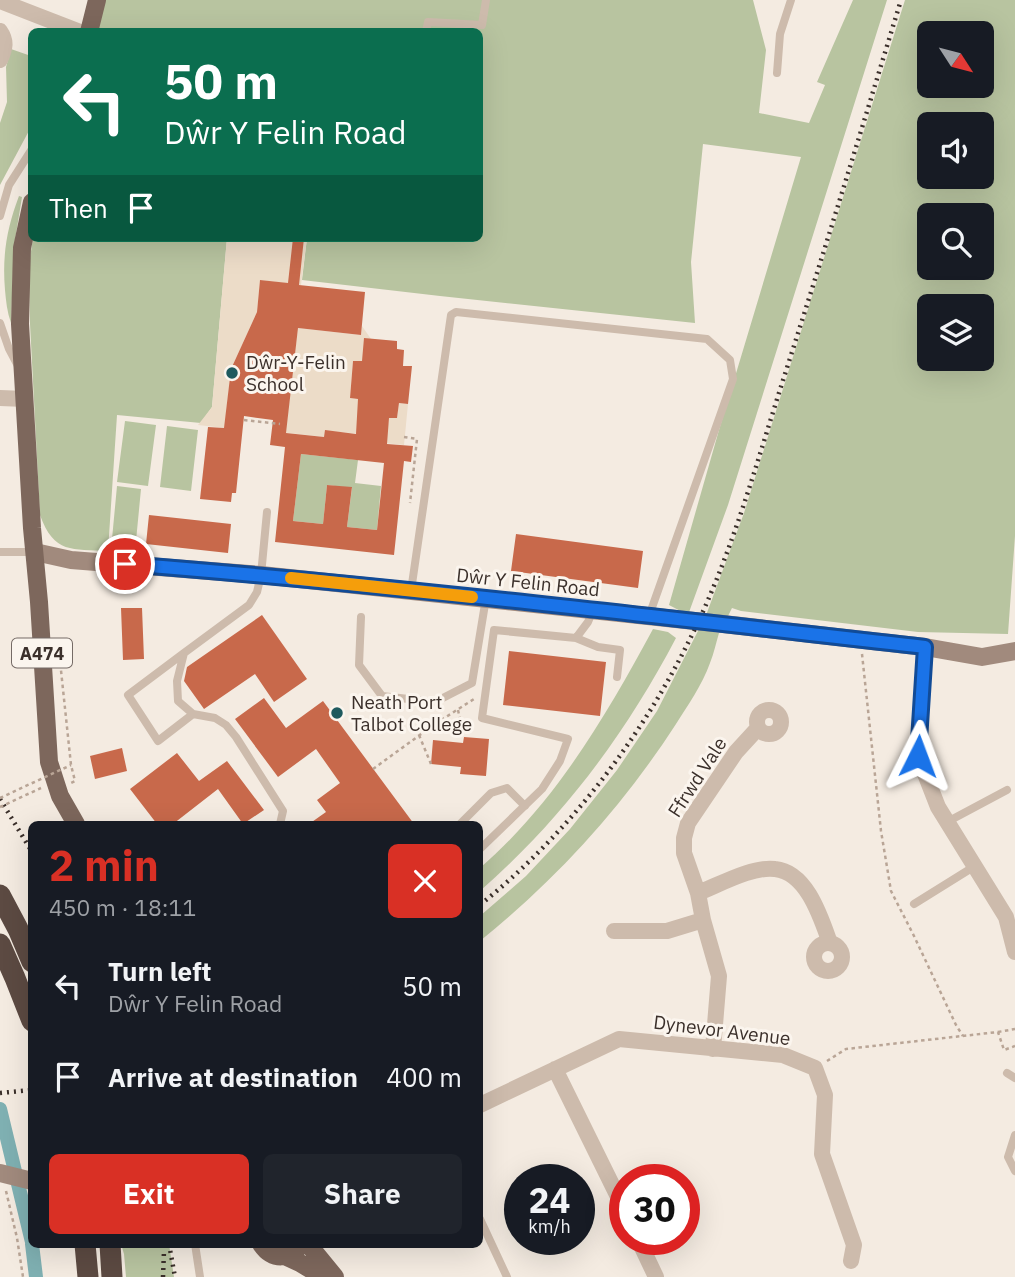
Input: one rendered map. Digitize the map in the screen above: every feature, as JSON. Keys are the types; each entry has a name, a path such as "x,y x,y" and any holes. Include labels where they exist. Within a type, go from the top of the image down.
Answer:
{"highway":[{"path":"0,895 28,953"},
{"path":"0,944 28,1011"},
{"path":"85,1248 88,1277"},
{"path":"110,1248 112,1277"}],"main road":[{"path":"90,28 97,0"},
{"name":"A474","path":"28,220 22,248 20,324 48,754 60,796 74,821"},
{"path":"262,1248 274,1256 300,1262 323,1277"},
{"path":"287,1257 298,1248"},
{"path":"311,1248 335,1277"}],"street":[{"path":"0,1 69,28"},
{"path":"0,30 4,36 5,48 0,60"},
{"path":"0,398 24,399"},
{"name":"Dŵr Y Felin Road","path":"35,552 71,560 261,575 649,616 925,647 982,657 1015,651"},
{"path":"925,647 918,756 938,807 1006,917 1015,952"},
{"name":"Ffrwd Vale","path":"713,1049 719,976 698,894 684,853 684,838 688,822 736,752 758,728"},
{"path":"698,894 758,870 776,869 790,875 802,885 818,909 830,943"},
{"path":"614,931 667,931 703,920"},
{"name":"Dynevor Avenue","path":"483,1104 619,1039 783,1055 815,1068"},
{"path":"815,1068 825,1095 822,1154 854,1245 851,1261"},
{"path":"555,1069 609,1179"},
{"path":"3,1181 28,1181"},
{"path":"646,1255 656,1277"}],"lane":[{"path":"427,28 428,22 482,25 486,0"},
{"path":"777,73 779,34 791,0"},
{"path":"0,216 9,185 28,155"},
{"path":"411,591 451,315 456,312 708,339 730,360 733,379 649,616"},
{"path":"0,323 9,349 24,378"},
{"path":"193,714 158,741 128,695 248,605 257,592 261,575 267,512"},
{"path":"0,552 35,552"},
{"path":"361,617 359,665 382,696 435,702 472,683 486,598"},
{"path":"576,638 593,610"},
{"path":"483,846 542,789 561,761 568,739 482,718 494,630 576,638 598,647 620,650 617,677"},
{"path":"184,653 177,681 178,701 193,714 215,718 226,725 283,811 281,821"},
{"path":"463,821 491,793 507,788 525,806"},
{"path":"947,822 1007,790"},
{"path":"914,904 975,866"},
{"path":"1015,1135 1008,1157 1015,1171"},
{"path":"483,1225 507,1277"},
{"path":"196,1248 200,1277"}],"path":[{"path":"244,420 280,424"},
{"path":"404,437 417,439 410,503"},
{"path":"0,798 71,765 60,661 41,640"},
{"path":"861,640 881,831 891,891 963,1036"},
{"path":"373,769 485,692"},
{"path":"458,709 464,737"},
{"path":"419,735 431,764"},
{"path":"0,807 41,788"},
{"path":"815,1068 846,1049 1015,1029"},
{"path":"998,1032 1004,1050 1015,1046"},
{"path":"3,1181 23,1277"}],"green space":[{"path":"104,0 753,0 766,50 759,113 809,123 825,85 817,82 853,0 887,0 728,505 688,615 669,605 801,157 703,144 691,262 695,323 302,280 307,242 483,242 483,28 99,28"},
{"path":"905,0 1015,0 1015,536 1008,634 918,632 732,608 725,622 705,618 744,513"},
{"path":"11,49 28,55 28,133 0,185 0,123 7,102 6,67"},
{"path":"19,196 22,197 14,246 11,323 5,290 5,253 11,219"},
{"path":"32,242 227,242 212,407 201,423 117,415 108,551 74,549 58,543 45,528 40,515 29,265"},
{"path":"125,421 156,425 148,486 117,482"},
{"path":"167,426 198,430 191,491 160,487"},
{"path":"301,454 358,460 355,483 381,486 377,530 347,527 352,488 327,485 323,524 293,521"},
{"path":"117,486 141,489 136,541 112,539"},
{"path":"653,629 668,632 676,638 635,708 590,774 538,835 483,888 483,865 507,843 555,787 617,694"},
{"path":"699,629 719,633 703,679 694,695 634,784 561,867 483,939 483,913 526,876 570,829 617,770 657,711"},
{"path":"122,1248 170,1248 174,1277 126,1277"}],"shaded area":[{"path":"227,242 306,242 301,285 260,280 257,312 231,369 226,414 244,416 242,430 198,425 212,407"},
{"path":"362,326 371,339 362,361 353,361 350,398 358,399 388,425 389,418 397,418 399,403 408,404 404,445 363,441 363,434 326,431 324,437 279,432 287,421 298,328 361,335"}],"building":[{"path":"293,242 304,242 299,285 365,292 361,335 298,328 286,433 324,437 325,430 356,434 358,399 350,398 353,361 362,361 364,338 397,341 397,349 404,350 403,366 412,366 408,404 399,403 397,418 389,418 387,444 413,446 411,462 404,461 394,555 275,542 285,447 270,445 273,420 244,416 236,493 232,493 231,502 200,499 208,427 224,428 231,369 257,312 260,280 288,283","holes":["301,454 384,463 377,530 347,527 352,487 327,485 323,524 293,521"]},
{"path":"149,515 231,524 228,553 146,544"},
{"path":"516,534 643,551 638,588 511,571"},
{"path":"121,608 142,608 144,659 123,660"},
{"path":"262,615 307,679 274,702 255,674 204,709 184,681 187,667"},
{"path":"509,651 606,662 600,716 503,705"},
{"path":"264,698 286,728 323,701 412,821 313,821 326,812 317,800 340,783 316,749 278,777 235,719"},
{"path":"464,737 489,739 486,776 460,774 461,767 431,764 433,740 463,743"},
{"path":"122,748 127,771 95,779 90,756"},
{"path":"177,753 199,781 227,761 264,810 248,821 241,821 218,789 177,821 155,821 130,789"}],"waterway":[{"path":"0,1109 28,1225"},
{"path":"32,1248 36,1277"}],"railway":[{"path":"483,902 547,844 606,774 658,698 700,618 746,497 901,0"},
{"path":"0,799 28,845"},
{"path":"0,1093 28,1090"},
{"path":"170,1248 175,1277"},
{"path":"163,1277 164,1251"}],"slow traffic":[{"path":"291,578 472,597"}],"place":[{"name":"Dŵr-Y-Felin School","path":"232,373"},
{"name":"Neath Port Talbot College","path":"337,713"}],"route":[{"path":"125,564 486,598 925,647 918,756"}]}
